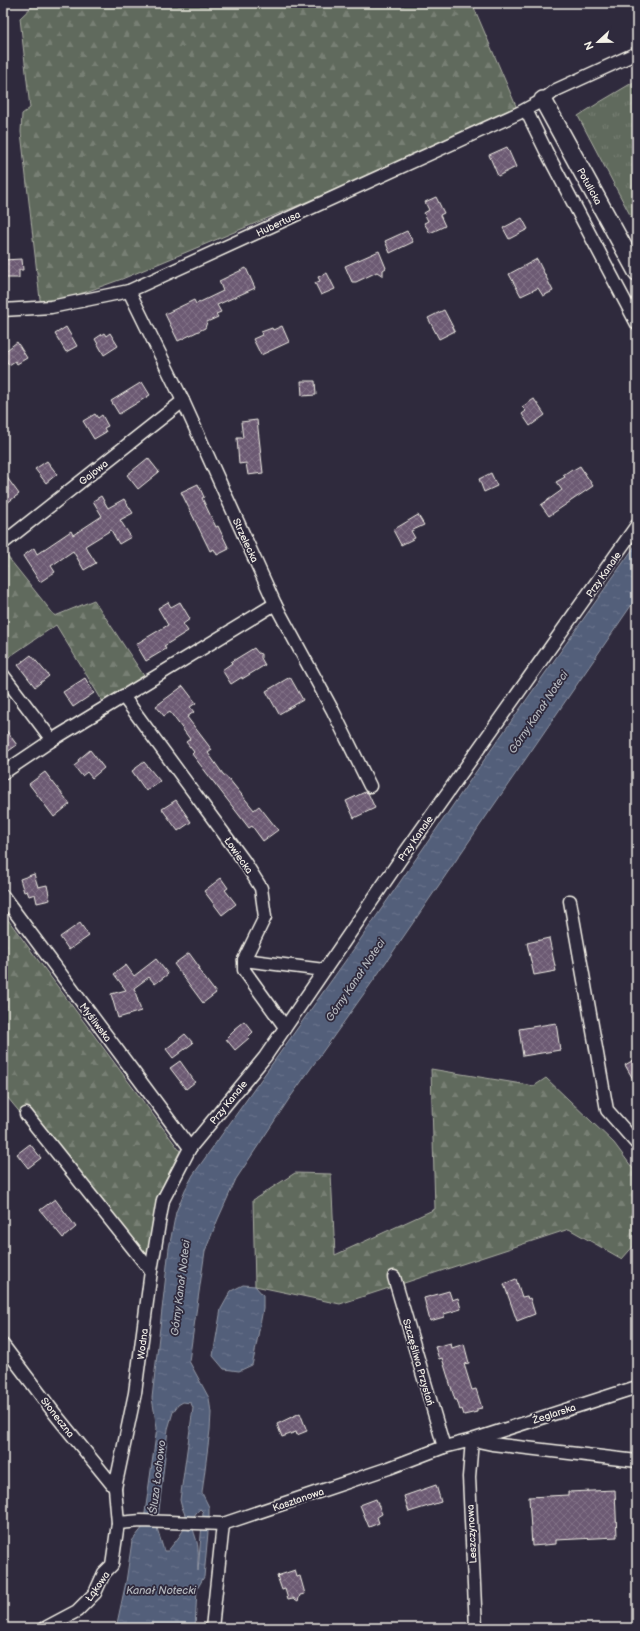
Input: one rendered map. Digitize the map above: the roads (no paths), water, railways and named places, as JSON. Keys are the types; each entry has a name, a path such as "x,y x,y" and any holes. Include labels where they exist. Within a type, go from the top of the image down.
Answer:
{"street":[{"name":"Hubertusa","path":"3,310 51,307 129,291 526,110 556,90 637,53"},
{"name":"Potulicka","path":"543,100 637,272"},
{"path":"526,110 637,324"},
{"name":"Strzelecka","path":"129,291 183,401 275,604 333,711 370,786"},
{"name":"Gajowa","path":"3,543 183,401"},
{"name":"Przy Kanale","path":"190,1148 265,1057 402,857 637,525"},
{"path":"3,773 52,740 275,604"},
{"path":"3,675 52,740"},
{"name":"Łowiecka","path":"123,696 244,861 261,888 265,916 244,960"},
{"name":"Myśliwska","path":"3,896 190,1148"},
{"path":"570,901 607,1110 637,1144"},
{"path":"285,1027 244,970 244,960 324,970"},
{"path":"26,1114 150,1272"},
{"name":"Wodna","path":"118,1523 115,1488 136,1393 150,1272 163,1200 190,1148"},
{"name":"Szczęśliwa Przystań","path":"394,1277 444,1447"},
{"name":"Słoneczna","path":"3,1345 55,1414 115,1488"},
{"name":"Żeglarska","path":"472,1440 637,1387"},
{"path":"472,1440 499,1445 637,1461"},
{"name":"Kasztanowa","path":"118,1523 141,1521 223,1524 389,1468 444,1447 472,1440"},
{"name":"Leszczynowa","path":"472,1440 469,1477 476,1628"},
{"name":"Łąkowa","path":"45,1628 78,1611 95,1593 104,1573 112,1565 118,1523"},
{"path":"212,1628 223,1524"}],"water":[{"path":"637,543 637,597 373,981 289,1099 236,1179 205,1251 189,1361 209,1398 211,1413 202,1493 209,1507 209,1521 204,1577 197,1589 195,1628 116,1628 126,1582 132,1541 143,1527 157,1428 152,1398 169,1248 176,1212 185,1190 193,1175 351,953 491,750","holes":["183,1402 191,1403 193,1408 180,1500 186,1518 186,1523 177,1540 168,1551 164,1551 157,1528 168,1429 173,1412 178,1405","200,1509 203,1512 198,1571 197,1544 192,1524 195,1514"]},
{"path":"243,1285 255,1286 263,1295 263,1309 254,1357 252,1365 239,1371 224,1369 213,1356 221,1309 231,1291"}],"water label":[{"name":"Górny Kanał Noteci","path":"538,712"},
{"name":"Górny Kanał Noteci","path":"355,980"},
{"name":"Górny Kanał Noteci","path":"180,1288"},
{"name":"Śluza Łochowo","path":"157,1477"},
{"name":"Kanał Notecki","path":"161,1590"}]}
